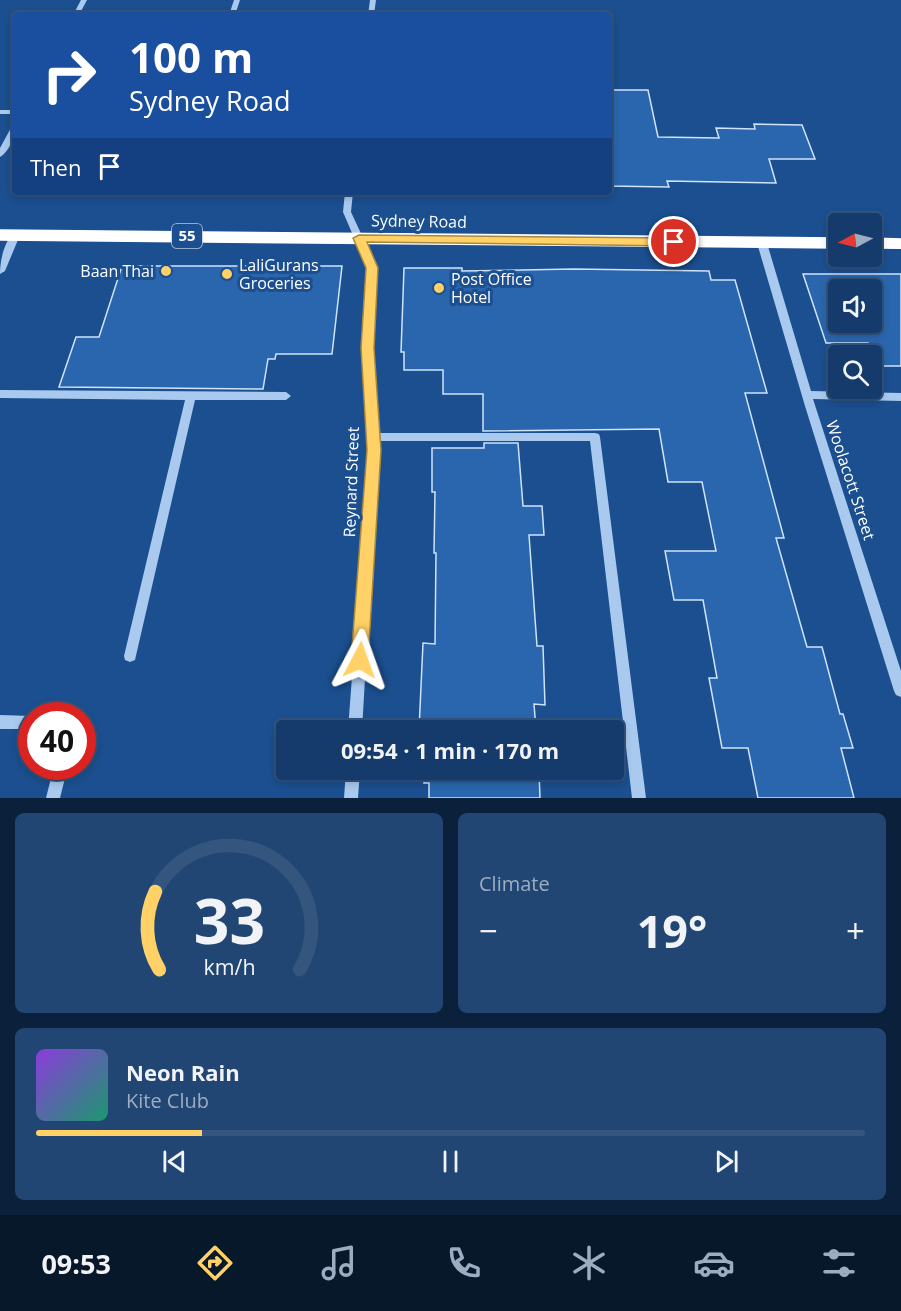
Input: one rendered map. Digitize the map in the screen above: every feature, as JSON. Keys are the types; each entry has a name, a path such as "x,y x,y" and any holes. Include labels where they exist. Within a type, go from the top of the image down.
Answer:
{"highway":[{"name":"Sydney Road","path":"8,235 828,243"},
{"path":"882,243 901,244"}],"street":[{"path":"0,155 12,133"},
{"name":"Reynard Street","path":"349,195 347,212 372,268 367,348 374,437 356,720"},
{"path":"0,271 8,235"},
{"name":"Woolacott Street","path":"762,243 901,692"},
{"path":"0,394 286,396"},
{"path":"130,656 191,396"},
{"path":"808,396 901,397"},
{"path":"374,437 595,437 639,798"},
{"path":"0,722 18,722"},
{"path":"53,798 58,780"},
{"path":"351,798 352,780"}],"building":[{"path":"612,90 648,90 658,137 719,138 716,128 755,129 754,124 802,125 815,159 769,159 776,183 667,181 669,187 612,186"},
{"path":"122,266 342,266 332,354 276,354 275,359 268,359 263,389 59,387 76,337 99,337"},
{"path":"404,268 462,268 462,271 574,269 709,271 711,280 735,280 767,393 745,393 784,538 776,538 807,647 822,647 840,714 843,714 853,748 841,748 854,798 758,798 748,748 722,748 709,678 717,678 703,600 674,600 665,551 716,551 702,482 668,482 659,429 483,431 483,394 443,394 443,370 404,370 404,352 401,352"},
{"path":"803,274 901,274 901,366 882,366 882,345 869,345 868,343 826,343"},
{"path":"484,443 518,443 523,506 542,506 544,535 529,535 537,646 543,646 545,705 534,704 535,720 419,720 423,643 435,644 436,553 434,553 435,492 432,492 432,448 484,448"},
{"path":"424,780 539,780 540,798 429,798 429,783 424,783"}],"tram line":[{"path":"0,230 828,238"},
{"path":"882,238 901,239"},
{"path":"0,240 828,248"},
{"path":"882,248 901,248"}],"place":[{"name":"Baan Thai","path":"166,271"},
{"name":"LaliGurans Groceries","path":"227,274"},
{"name":"Post Office Hotel","path":"439,288"}],"route":[{"path":"360,660 374,437 367,348 372,263 359,238 674,242"}]}
